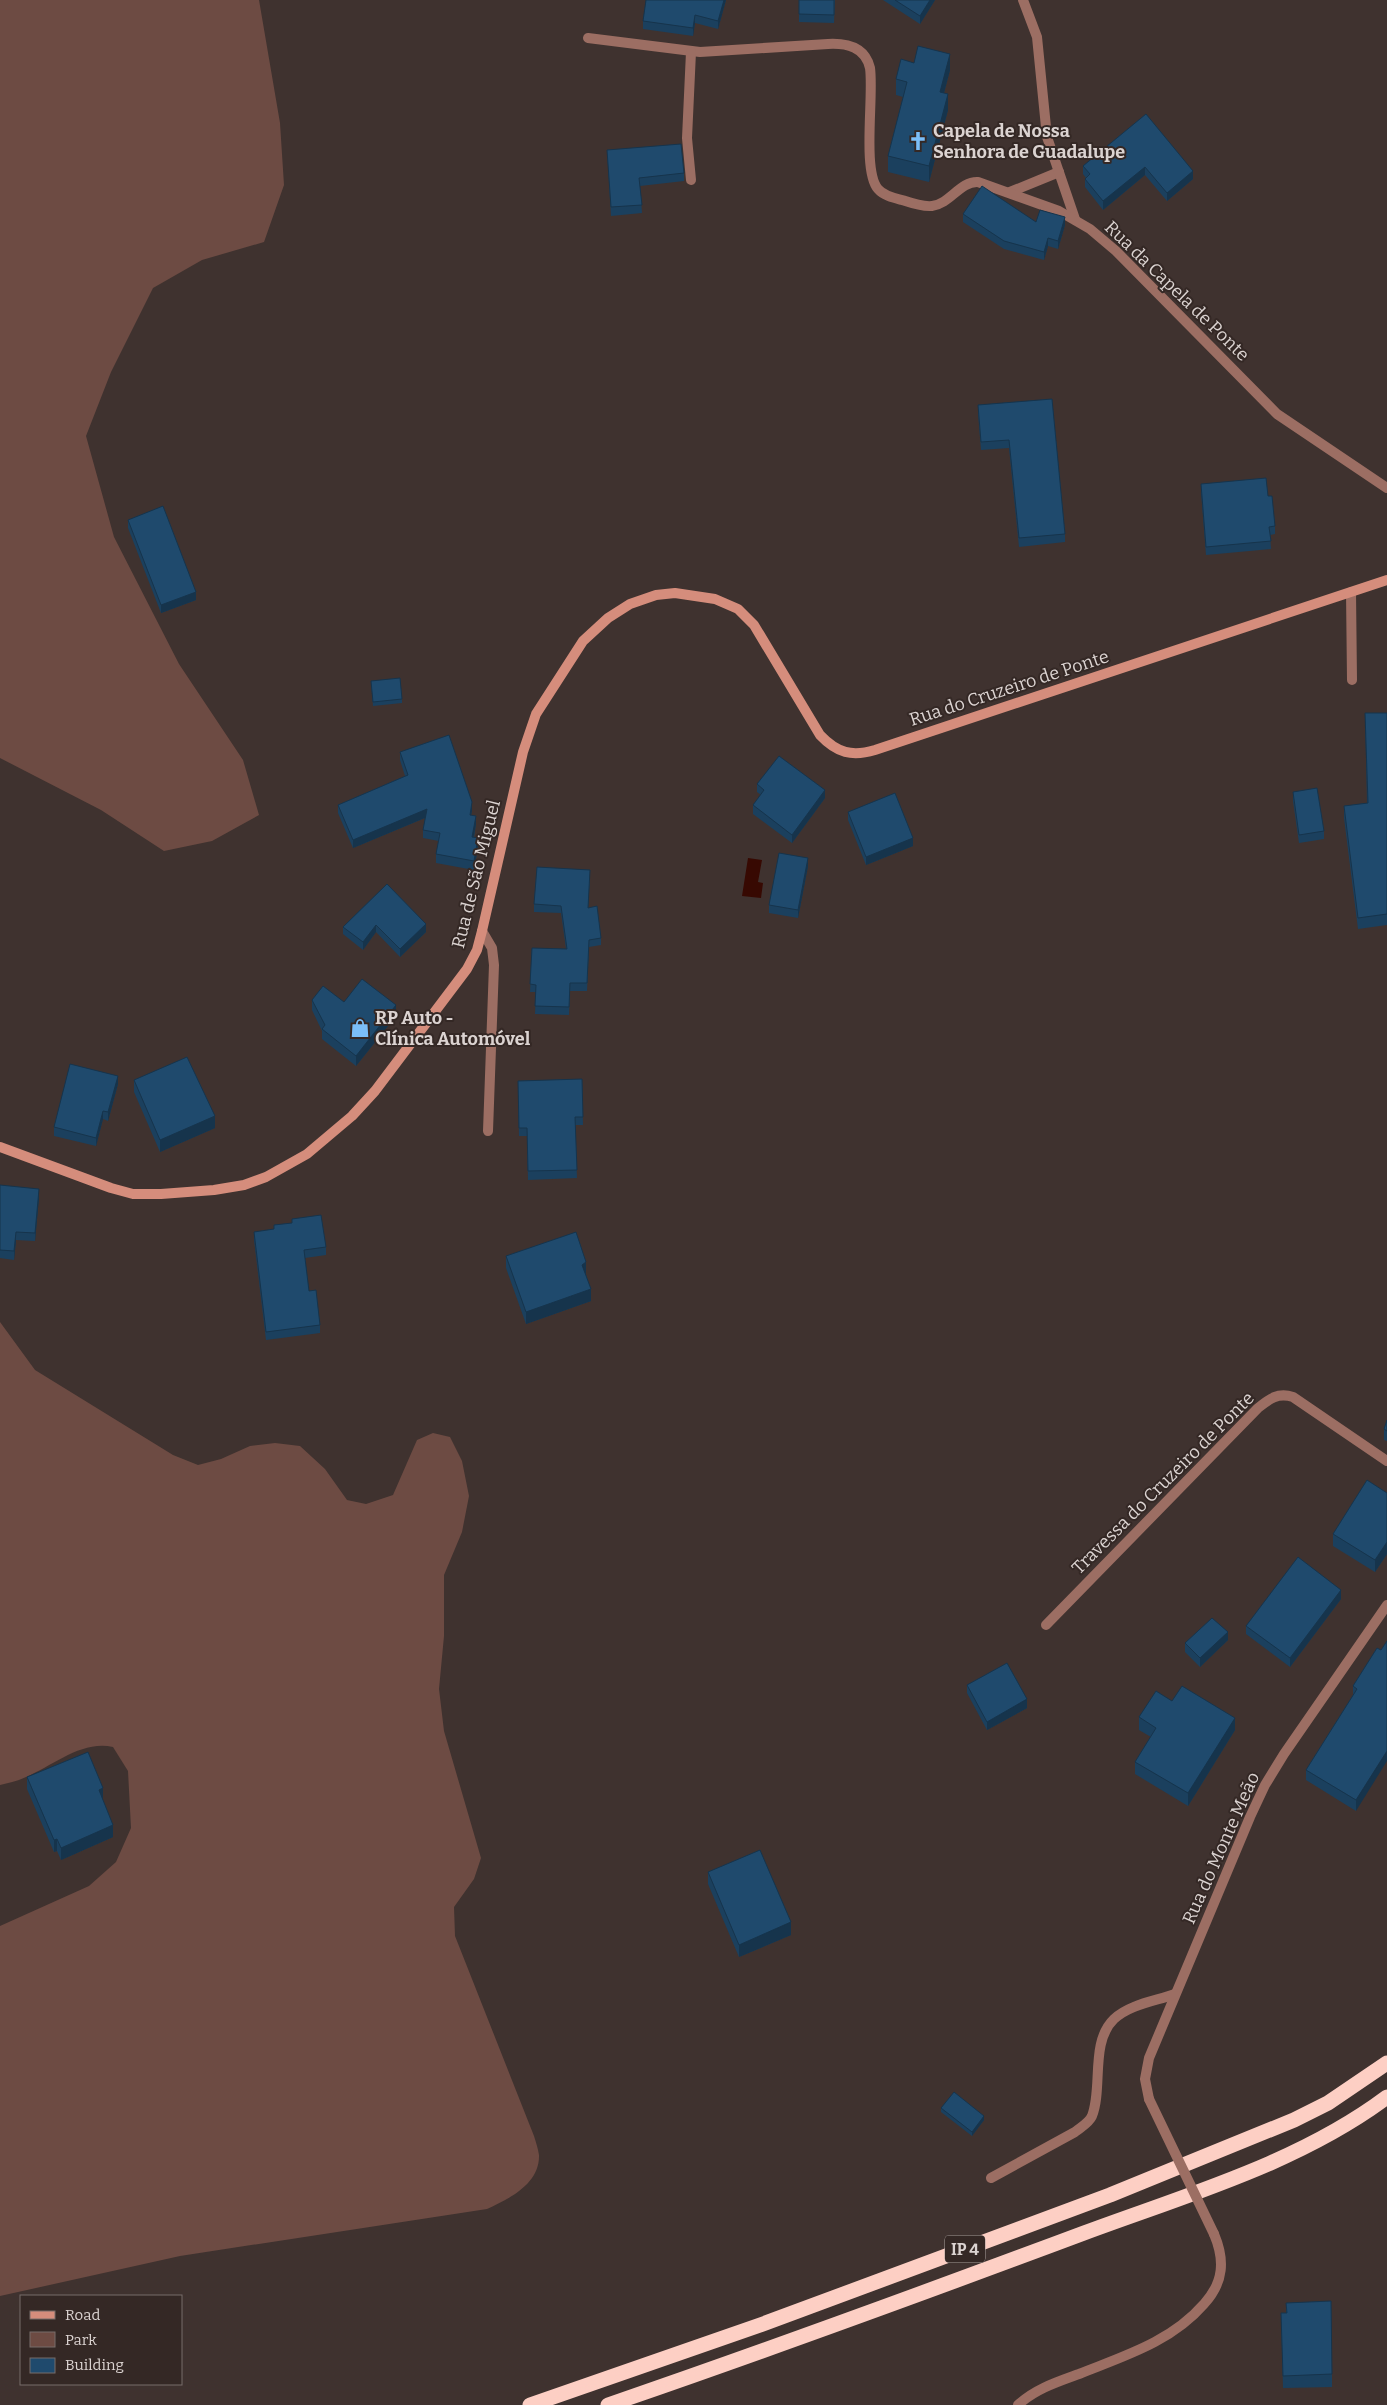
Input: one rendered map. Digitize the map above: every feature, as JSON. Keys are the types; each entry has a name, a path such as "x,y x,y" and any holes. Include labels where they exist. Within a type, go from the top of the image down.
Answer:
{"highway":[{"name":"IP 4","path":"530,2405 763,2324 1120,2192 1294,2120 1343,2094 1387,2063"},
{"name":"IP 4","path":"608,2405 750,2356 1220,2183 1304,2146 1387,2097"}],"street":[{"path":"1023,0 1037,37 1044,125 1075,219"},
{"path":"588,38 691,52 687,138 691,180"},
{"name":"Rua da Capela de Ponte","path":"691,52 841,44 856,48 867,60 871,78 870,168 878,189 895,198 931,206 940,204 972,182 984,183 1075,219 1116,251 1277,414 1387,488"},
{"path":"1010,192 1059,172"},
{"name":"Rua do Cruzeiro de Ponte","path":"618,611 636,601 675,592 706,597 728,604 747,617 761,635 820,735 835,749 852,754 875,750 1387,580"},
{"path":"1351,592 1352,680"},
{"name":"Rua de São Miguel","path":"0,1146 105,1186 133,1194 161,1194 214,1190 244,1185 266,1177 296,1161 344,1124 367,1100 461,978 476,950 523,752 532,722 579,647 618,611"},
{"path":"482,931 492,948 494,965 488,1131"},
{"name":"Travessa do Cruzeiro de Ponte","path":"1046,1625 1258,1408 1274,1397 1284,1395 1296,1399 1387,1461"},
{"name":"Rua do Monte Meão","path":"1018,2405 1047,2385 1145,2348 1186,2323 1208,2300 1218,2283 1222,2258 1214,2234 1149,2099 1145,2084 1146,2068 1175,1994 1265,1785 1291,1743 1387,1605"},
{"path":"991,2178 1075,2132 1088,2122 1093,2110 1102,2039 1109,2025 1114,2019 1133,2008 1175,1994"}],"green space":[{"path":"0,0 259,0 280,123 284,185 264,242 202,260 153,288 111,372 86,436 114,537 179,664 243,760 259,815 212,841 164,851 101,810 0,758"},
{"path":"0,1322 35,1370 173,1455 198,1465 221,1459 250,1446 275,1443 300,1446 325,1469 347,1500 366,1504 393,1495 417,1440 433,1433 450,1437 462,1461 469,1496 462,1532 444,1575 444,1636 439,1689 444,1731 481,1858 474,1879 454,1907 455,1936 534,2136 539,2155 538,2165 529,2182 505,2200 487,2209 180,2256 0,2296 0,1926 89,1886 116,1862 131,1828 128,1771 113,1747 90,1747 79,1750 37,1772 0,1785"}],"shaded area":[{"path":"748,858 762,860 758,882 763,883 761,898 742,896"}],"building":[{"path":"646,0 724,0 718,21 695,15 693,28 643,21"},
{"path":"799,0 834,0 834,15 799,14"},
{"path":"895,0 930,0 920,16"},
{"name":"Capela de Nossa Senhora de Guadalupe","path":"918,46 950,54 940,92 948,94 929,166 888,156 907,82 896,79 901,59 914,63"},
{"path":"1146,114 1193,171 1167,193 1145,167 1103,201 1085,179 1090,174 1083,166"},
{"path":"681,144 684,173 639,178 642,205 611,207 607,150"},
{"path":"982,186 1036,222 1040,210 1065,217 1058,241 1048,238 1044,252 1004,241 963,214"},
{"path":"1052,399 1065,534 1019,538 1009,440 981,442 978,405"},
{"path":"1266,478 1268,496 1272,496 1275,526 1269,527 1271,541 1206,547 1201,484"},
{"path":"163,506 196,592 161,605 128,520"},
{"path":"400,678 402,699 373,702 371,681"},
{"path":"1365,713 1387,713 1387,914 1358,918 1344,806 1368,803"},
{"path":"449,735 472,802 470,815 476,816 472,837 478,838 474,861 436,854 440,833 423,830 427,809 353,840 338,805 408,775 400,752"},
{"path":"779,756 825,790 792,835 753,805 764,790 757,784"},
{"path":"1317,788 1324,831 1299,835 1293,792"},
{"path":"895,793 913,838 866,857 848,812"},
{"path":"779,853 808,858 798,910 769,905"},
{"path":"537,867 590,870 588,908 597,906 601,938 589,940 587,983 570,983 569,1007 535,1006 536,985 530,984 532,948 567,949 561,906 534,904"},
{"path":"387,884 426,924 400,949 376,925 363,942 343,927"},
{"path":"362,979 396,1005 356,1056 322,1029 325,1025 312,1000 323,986 344,1002"},
{"path":"187,1057 215,1116 160,1140 134,1080"},
{"path":"70,1064 118,1076 108,1112 103,1111 96,1138 54,1127"},
{"path":"582,1079 583,1117 575,1117 577,1170 528,1171 527,1128 519,1128 518,1081"},
{"path":"0,1185 39,1189 35,1233 16,1232 14,1251 0,1250"},
{"path":"321,1215 326,1247 304,1250 309,1291 316,1290 320,1325 266,1332 254,1232 274,1229 274,1225 292,1223 292,1219"},
{"path":"576,1232 586,1262 582,1265 591,1289 526,1312 506,1256"},
{"path":"1387,1420 1387,1431 1384,1429"},
{"path":"1367,1480 1387,1493 1387,1542 1375,1560 1333,1534"},
{"path":"1298,1557 1341,1590 1290,1658 1246,1626"},
{"path":"1212,1618 1228,1632 1200,1658 1185,1643"},
{"path":"1387,1641 1387,1751 1356,1800 1306,1770 1357,1689 1353,1686 1377,1648 1381,1650"},
{"path":"1007,1663 1027,1699 987,1722 967,1685"},
{"path":"1182,1686 1235,1718 1188,1793 1135,1762 1156,1728 1139,1717 1156,1691 1172,1701"},
{"path":"88,1752 103,1788 99,1790 113,1825 61,1848 57,1839 54,1840 27,1777"},
{"path":"760,1850 791,1922 739,1945 708,1872"},
{"path":"954,2092 984,2116 972,2132 941,2108"},
{"path":"1331,2301 1332,2374 1283,2376 1281,2313 1287,2313 1286,2303"}],"place":[{"name":"Capela de Nossa Senhora de Guadalupe","path":"918,141"},
{"name":"RP Auto - Clínica Automóvel","path":"360,1028"}]}
